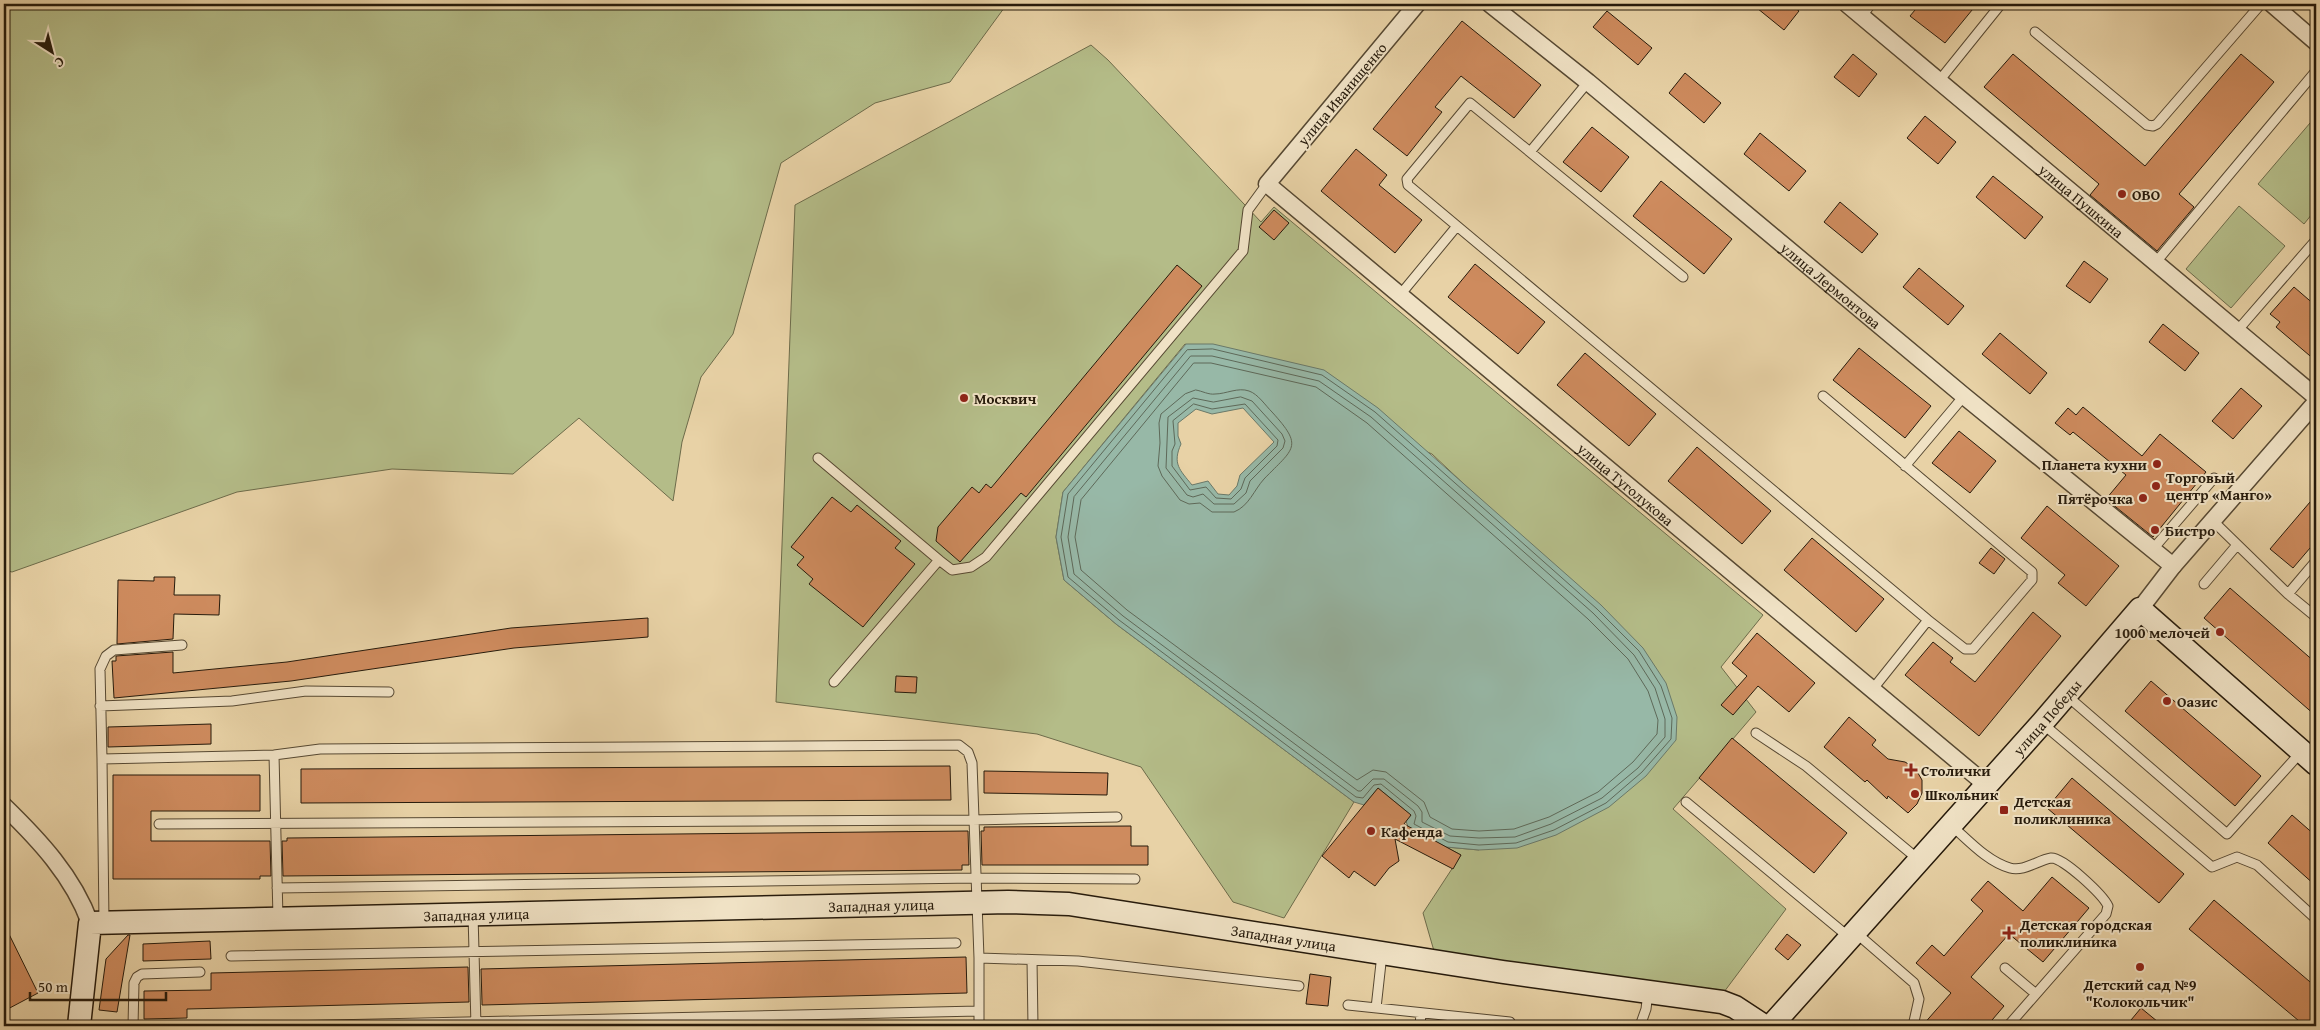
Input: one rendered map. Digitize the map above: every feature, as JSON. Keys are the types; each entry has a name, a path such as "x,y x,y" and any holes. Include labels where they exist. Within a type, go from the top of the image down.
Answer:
{"street":[{"name":"улица Иванищенко","path":"1267,184 1416,4"},
{"name":"улица Лермонтова","path":"1490,4 1588,82 1964,396 2173,566"},
{"name":"улица Пушкина","path":"1847,4 1866,10 1939,81 2316,397"},
{"path":"2272,4 2316,42"},
{"name":"улица Туголукова","path":"1267,184 1978,777 1985,786"},
{"name":"улица Победы","path":"1771,1026 2042,724 2140,609 2173,566 2316,402"},
{"path":"2140,609 2309,757"},
{"path":"4,806 46,850 97,922 79,1026"},
{"name":"Западная улица","path":"97,922 977,903 1069,904 1382,954 1722,1002 1735,1007 1764,1026"}],"lane":[{"path":"1939,81 2001,4"},
{"path":"2035,32 2147,125 2153,126 2157,124 2261,4"},
{"path":"2156,262 2316,71"},
{"path":"1530,152 1588,82"},
{"path":"1683,278 1470,103 1465,106 1406,182 1928,620 1965,649 1973,649 2034,576 1823,396"},
{"path":"818,458 952,570 971,567 986,557 1243,251 1248,210 1267,184"},
{"path":"1400,295 1457,226"},
{"path":"2237,331 2316,240"},
{"path":"1905,466 1964,396"},
{"path":"2153,549 2214,478"},
{"path":"2213,521 2288,594 2316,618"},
{"path":"2204,584 2237,545"},
{"path":"834,682 938,560"},
{"path":"2288,594 2316,561"},
{"path":"1872,690 1928,620"},
{"path":"97,922 102,759 100,669 106,656 114,650 182,645"},
{"path":"100,706 232,701 306,691 389,692"},
{"path":"2066,695 2227,834 2309,757"},
{"path":"2042,724 2212,867 2237,857 2257,865 2316,919"},
{"path":"1756,733 1806,766 1920,860"},
{"path":"102,759 274,755 320,749 959,745 968,752 972,763 972,820 979,958 979,1026"},
{"path":"274,755 278,918"},
{"path":"1686,802 1914,983 1919,999 1913,1026"},
{"path":"159,824 275,825 972,820 1117,817"},
{"path":"1951,825 1995,863 2013,869 2052,858 2061,861 2104,897 2108,906 2106,914 2008,1026"},
{"path":"277,888 976,878 1135,879"},
{"path":"473,914 476,1024"},
{"path":"231,956 956,943"},
{"path":"1376,1008 1382,954"},
{"path":"979,958 1078,961 1299,986"},
{"path":"1032,960 1033,1026"},
{"path":"2005,968 2036,994"},
{"path":"132,1026 134,983 142,974 200,972"},
{"path":"1640,1026 1646,1009 1648,991"},
{"path":"1348,1005 1510,1022"},
{"path":"284,1026 476,1024 979,1010"},
{"path":"1420,1026 1421,1013"}],"green space":[{"path":"4,4 1007,4 950,82 875,103 781,163 733,334 701,377 682,442 673,501 579,418 513,474 392,469 237,492 12,572 4,570"},
{"path":"1091,45 1108,60 1261,222 1274,207 1763,615 1721,667 1756,712 1673,809 1786,909 1724,992 1434,951 1423,913 1461,855 1446,847 1479,850 1484,503 1432,454 1185,344 1063,492 1056,537 1064,580 1116,624 1354,802 1284,918 1233,902 1141,767 1037,734 776,702 795,205"},
{"path":"2316,116 2316,209 2304,224 2258,184"},
{"path":"2239,206 2285,246 2231,308 2186,269"}],"water":[{"path":"1186,344 1213,344 1324,370 1378,408 1601,605 1643,648 1666,683 1677,717 1676,740 1646,776 1609,807 1556,835 1517,848 1479,850 1446,847 1408,827 1406,821 1411,815 1378,788 1364,805 1354,802 1116,624 1064,580 1056,537 1063,492","holes":["1243,408 1274,442 1240,475 1237,486 1229,495 1218,494 1208,481 1192,485 1181,471 1177,462 1181,444 1178,436 1178,423 1196,409 1212,414"]}],"building":[{"path":"1752,4 1790,4 1799,11 1784,30"},
{"path":"1920,4 1977,4 1945,43 1910,16"},
{"path":"1607,11 1652,48 1638,65 1593,27"},
{"path":"1462,21 1541,85 1514,118 1461,76 1435,107 1442,112 1407,156 1373,129"},
{"path":"1853,54 1877,74 1859,97 1834,77"},
{"path":"2013,54 2145,166 2241,54 2274,82 2179,194 2194,207 2157,251 2090,195 2099,184 1984,87"},
{"path":"1685,73 1721,103 1704,123 1669,93"},
{"path":"1925,116 1956,142 1938,164 1907,138"},
{"path":"1592,127 1629,157 1601,192 1563,162"},
{"path":"1760,133 1806,171 1789,191 1744,154"},
{"path":"1356,149 1387,175 1379,185 1422,220 1395,253 1321,191"},
{"path":"1993,176 2043,217 2025,239 1976,197"},
{"path":"1661,181 1732,239 1704,274 1633,216"},
{"path":"1840,202 1878,234 1862,253 1824,222"},
{"path":"1274,210 1289,223 1274,240 1259,227"},
{"path":"2084,261 2108,279 2090,303 2066,286"},
{"path":"1475,264 1545,322 1518,354 1448,297"},
{"path":"1177,265 1202,286 1026,497 1021,493 960,562 936,541 938,527 972,487 979,493 986,484 991,488"},
{"path":"1919,268 1964,306 1948,325 1903,287"},
{"path":"2294,287 2316,306 2316,361 2276,327 2280,322 2270,314"},
{"path":"2163,324 2199,353 2185,371 2149,342"},
{"path":"2000,333 2047,373 2030,394 1982,354"},
{"path":"1859,348 1931,406 1905,438 1833,380"},
{"path":"1585,353 1656,414 1629,446 1557,385"},
{"path":"2241,388 2262,406 2233,439 2212,421"},
{"name":"Торговый центр «Манго»","path":"2083,407 2142,456 2160,434 2206,472 2153,537 2106,499 2126,475 2073,432 2070,435 2055,423 2068,408 2076,415"},
{"path":"1959,431 1996,461 1970,493 1932,463"},
{"path":"1697,447 1771,511 1742,544 1668,481"},
{"path":"2316,495 2316,541 2293,568 2270,549"},
{"path":"832,497 851,512 857,505 901,541 895,548 915,564 863,627 809,584 813,579 797,565 804,557 791,547"},
{"path":"2047,506 2119,566 2086,606 2058,583 2065,575 2021,538"},
{"path":"1812,538 1884,599 1856,632 1784,570"},
{"path":"1991,548 2005,559 1994,574 1979,563"},
{"path":"154,577 175,577 174,595 220,595 219,615 174,614 173,639 117,644 118,580 154,581"},
{"path":"2230,588 2316,663 2316,716 2204,618"},
{"path":"2033,612 2061,636 1979,736 1905,675 1933,642 1953,658 1950,662 1975,682"},
{"path":"648,618 648,637 514,648 291,681 114,698 112,661 116,661 116,656 173,652 173,673 287,662 511,628"},
{"path":"1757,633 1815,683 1789,712 1758,686 1733,715 1721,705 1747,676 1732,663"},
{"path":"896,676 917,677 916,693 895,692"},
{"path":"2151,681 2261,776 2235,806 2125,711"},
{"path":"1849,717 1876,740 1872,745 1888,759 1905,762 1915,768 1922,780 1922,793 1917,804 1908,813 1888,796 1887,799 1867,780 1865,782 1824,747"},
{"path":"211,724 211,744 108,747 108,727"},
{"path":"1732,738 1847,833 1814,873 1699,778"},
{"path":"950,766 951,800 301,803 301,769"},
{"path":"984,771 1108,773 1107,795 984,793"},
{"path":"113,775 260,775 260,811 151,811 151,841 270,841 271,876 260,876 260,879 113,879"},
{"path":"2072,778 2184,874 2159,903 2047,808"},
{"name":"Кафенда","path":"1378,788 1411,815 1404,824 1461,855 1453,869 1395,839 1399,861 1389,868 1375,886 1354,871 1349,878 1322,856"},
{"path":"2292,815 2316,836 2316,886 2268,843"},
{"path":"1131,826 1131,846 1148,846 1148,865 982,865 981,831 984,831 984,827"},
{"path":"968,831 969,865 962,865 962,870 283,876 282,841 287,841 287,838"},
{"path":"2052,877 2089,908 2043,962 2009,934 1971,977 2004,1006 1987,1026 1922,1026 1951,993 1916,963 1932,945 1944,956 1983,911 1971,900 1988,881 2023,911"},
{"path":"2214,900 2316,987 2316,1013 2305,1026 2189,929"},
{"path":"4,924 38,993 4,1011"},
{"path":"1787,934 1801,945 1788,960 1775,949"},
{"path":"130,935 117,1012 99,1010 106,959"},
{"path":"210,941 211,959 143,961 143,944"},
{"path":"966,957 967,993 482,1005 481,969"},
{"path":"468,967 469,1002 187,1009 187,1018 144,1019 144,991 211,990 211,973"},
{"path":"1310,974 1331,977 1328,1006 1306,1004"},
{"path":"2141,1008 2163,1026 2126,1026"}],"place":[{"name":"ОВО","path":"2122,194"},
{"name":"Москвич","path":"964,398"},
{"name":"Планета кухни","path":"2157,464"},
{"name":"Торговый центр «Манго»","path":"2156,486"},
{"name":"Пятёрочка","path":"2143,498"},
{"name":"Бистро","path":"2155,530"},
{"name":"1000 мелочей","path":"2220,632"},
{"name":"Оазис","path":"2167,701"},
{"name":"Столички","path":"1911,770"},
{"name":"Школьник","path":"1915,794"},
{"name":"Детская поликлиника","path":"2004,810"},
{"name":"Кафенда","path":"1371,831"},
{"name":"Детская городская поликлиника","path":"2009,933"},
{"name":"Детский сад №9 \"Колокольчик\"","path":"2140,967"}]}
